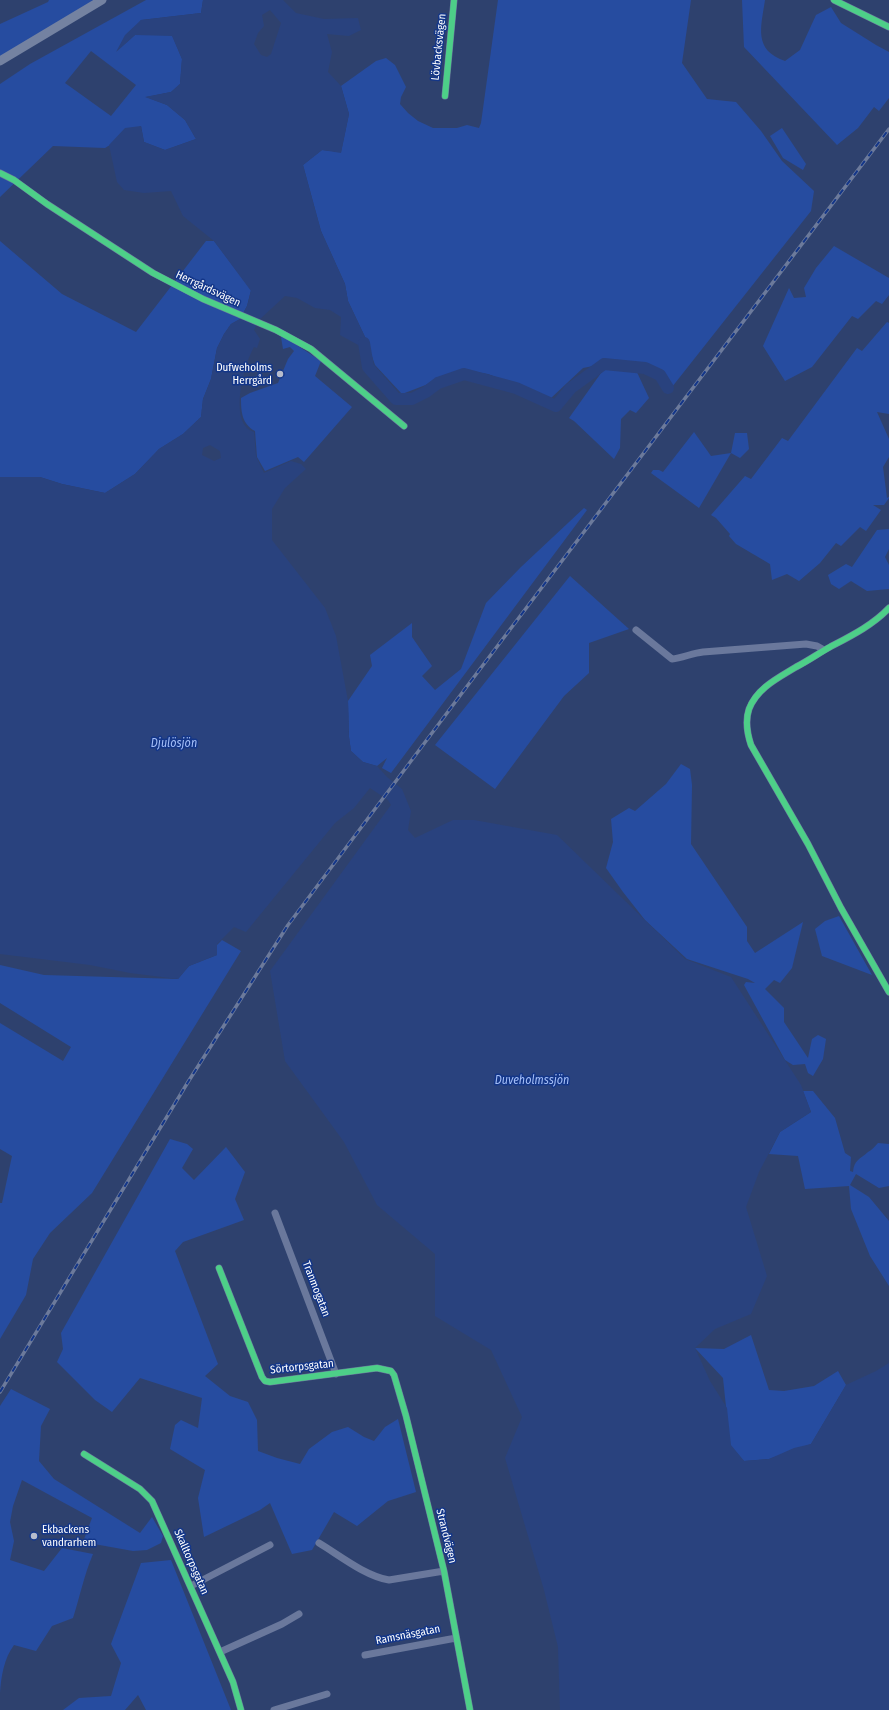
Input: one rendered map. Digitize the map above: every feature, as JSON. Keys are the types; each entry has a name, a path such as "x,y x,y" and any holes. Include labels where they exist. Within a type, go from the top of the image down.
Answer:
{"main road":[{"path":"0,61 102,0"}],"street":[{"name":"Lövbacksvägen","path":"445,96 454,0"},
{"path":"834,0 889,27"},
{"name":"Herrgårdsvägen","path":"0,173 14,180 47,204 153,273 203,299 259,323 311,349 404,426"},
{"path":"889,608 873,622 843,641 824,650 765,687 750,708 747,717 748,736 758,759 804,838 841,908 889,992"},
{"path":"636,630 672,658 703,652 806,644 817,646 824,650"},
{"name":"Tranmogatan","path":"275,1213 336,1374"},
{"name":"Sörtorpsgatan","path":"219,1268 262,1377 265,1381 270,1382 377,1368 391,1370"},
{"name":"Strandvägen","path":"391,1370 406,1416 444,1571 470,1710"},
{"name":"Skalltorpsgatan","path":"84,1454 147,1494 160,1516 220,1652 233,1682 241,1710"},
{"path":"319,1543 382,1579 389,1580 444,1571"},
{"name":"Skalltorpsgatan","path":"191,1586 270,1545"},
{"path":"220,1652 282,1624 299,1614"},
{"name":"Ramsnäsgatan","path":"365,1655 456,1638"},
{"path":"274,1710 327,1694"}],"shaded area":[{"path":"49,0 96,0 0,58 0,24 48,2"},
{"path":"146,0 203,0 201,13 141,20 117,51 135,35 172,35 182,59 180,84 171,92 146,97 167,105 185,120 196,139 165,150 144,142 141,126 105,148 53,146 0,197 0,84 30,64","holes":["91,51 136,85 111,116 65,83"]},
{"path":"498,0 691,0 682,63 707,99 736,102 761,131 782,161 814,191 811,211 672,387 655,370 637,365 608,363 583,368 551,398 488,374 465,370 402,394 375,365 366,339 348,301 345,284 321,231 303,165 322,150 341,152 349,114 341,86 376,61 386,58 395,65 406,87 401,97 400,104 418,121 433,128 457,128 467,125 479,128 481,123"},
{"path":"742,0 765,0 761,28 764,44 768,51 785,61 800,50 816,15 831,7 841,23 889,52 889,98 879,111 874,107 858,128 837,145 744,47"},
{"path":"782,128 806,164 803,170 783,158 770,136"},
{"path":"0,241 62,294 136,332 206,241 214,241 251,290 247,306 240,319 231,324 217,348 211,379 203,399 201,417 183,434 159,449 135,474 105,493 62,484 40,477 0,477"},
{"path":"834,246 889,278 889,295 882,304 876,301 858,319 852,316 812,367 785,381 763,346 789,288 794,298 806,297 804,288 816,268"},
{"path":"887,322 889,323 889,414 877,412 889,439 889,457 883,467 887,498 889,498 884,505 873,505 881,510 866,531 860,527 841,546 836,543 820,563 799,581 787,574 772,580 770,564 736,544 729,536 730,534 716,518 711,515 745,476 751,479 782,438 788,441 857,348 862,351"},
{"path":"281,337 286,338 321,361 315,376 352,407 304,462 298,457 265,471 257,457 255,431 247,425 243,417 241,398 250,393 278,383 288,359 294,351 290,347 283,349"},
{"path":"606,366 635,368 649,398 636,413 630,410 621,419 620,448 614,459 569,418"},
{"path":"694,432 711,456 731,453 699,508 651,473 653,470 663,472"},
{"path":"735,433 747,433 749,449 740,458 731,453"},
{"path":"584,508 587,510 391,773 382,768 387,758 377,766 363,762 351,751 348,701 372,666 370,655 412,623 412,637 432,666 422,676 435,690 461,669 486,603 521,567"},
{"path":"889,529 889,549 885,557 889,565 889,589 867,591 851,581 839,589 831,584 828,575 846,564 852,567 877,530"},
{"path":"570,576 629,629 589,643 589,673 564,696 495,789 435,745"},
{"path":"681,764 690,769 692,785 691,844 747,927 747,941 755,953 803,922 792,968 780,983 774,980 765,989 784,1008 784,1022 808,1058 812,1039 818,1035 826,1039 823,1059 813,1076 808,1073 805,1064 793,1065 785,1060 744,985 746,982 755,983 748,979 687,959 645,920 606,868 613,842 611,819 629,808 635,811 666,784"},
{"path":"839,916 872,975 822,956 815,929 825,921"},
{"path":"222,940 241,951 92,1193 50,1233 33,1259 26,1295 0,1339 0,1203 2,1203 12,1156 0,1149 0,1023 63,1061 71,1047 0,1003 0,965 44,975 178,979 189,966 217,955 217,945"},
{"path":"803,1091 813,1091 835,1118 845,1153 851,1157 850,1171 853,1172 858,1160 878,1143 889,1144 889,1186 879,1188 856,1174 850,1185 869,1197 889,1221 889,1286 870,1256 851,1209 849,1186 805,1189 798,1156 769,1154 780,1132 811,1112"},
{"path":"170,1139 187,1144 193,1149 182,1168 194,1180 226,1147 245,1172 235,1199 244,1220 183,1242 175,1251 218,1364 205,1376 230,1396 248,1402 257,1420 258,1451 300,1464 309,1449 332,1432 348,1427 364,1437 374,1441 385,1427 398,1419 416,1492 388,1501 357,1526 334,1512 312,1550 292,1554 270,1503 260,1510 204,1537 198,1498 205,1470 170,1449 175,1425 181,1420 198,1428 202,1398 140,1378 112,1412 95,1400 57,1362 63,1349 61,1333"},
{"path":"751,1335 769,1390 784,1391 814,1386 838,1371 846,1385 811,1444 769,1459 744,1461 730,1445 723,1378 695,1348 724,1349"},
{"path":"11,1389 50,1409 41,1426 39,1461 54,1479 140,1533 152,1517 163,1536 161,1543 147,1550 133,1551 83,1542 92,1518 22,1480 13,1506 10,1522 14,1541 10,1560 44,1571 62,1548 93,1554 73,1618 52,1626 36,1651 14,1645 4,1668 0,1693 0,1406"},
{"path":"171,1560 231,1710 146,1710 138,1695 125,1710 63,1710 79,1698 111,1696 121,1663 111,1644 141,1563"}],"water":[{"name":"Duveholmssjön","path":"203,0 283,0 296,13 324,19 358,18 361,30 349,36 327,34 332,52 328,72 341,86 349,114 341,153 322,150 303,165 321,231 345,284 348,301 366,339 360,346 340,335 341,317 330,310 315,308 297,298 285,296 259,320 254,330 260,339 257,348 254,347 250,355 243,376 240,399 242,420 249,430 254,432 256,456 264,473 291,461 301,464 306,469 285,488 272,509 272,540 325,608 336,636 348,701 351,751 363,762 377,766 387,777 402,789 411,811 408,830 415,838 453,820 474,820 557,835 685,959 731,977 801,1085 811,1112 780,1132 759,1172 746,1207 767,1276 751,1314 715,1329 695,1348 710,1381 727,1408 731,1445 744,1461 769,1459 794,1448 811,1444 846,1385 876,1371 889,1363 889,1710 560,1710 558,1647 544,1590 505,1458 522,1417 491,1350 435,1316 435,1254 377,1205 344,1142 285,1061 270,971 391,805 388,800 370,788 354,808 335,823 246,932 234,927 217,944 217,955 189,966 178,979 130,973 90,965 0,954 0,477 40,477 62,484 105,493 135,474 159,449 183,434 201,417 203,399 211,379 217,348 231,324 240,319 247,306 251,291 214,241 183,216 171,191 144,193 124,190 117,182 109,145 125,128 141,126 144,142 165,150 196,139 185,120 167,105 145,97 171,92 180,84 182,59 172,36 135,35 116,52 125,35 141,20 201,13","holes":["270,10 281,23 271,54 267,57 261,55 254,44 258,33 264,26 262,15","210,445 220,451 221,458 214,461 202,455 203,448"]}],"waterway":[{"path":"364,343 368,367 396,399 412,399 426,392 438,383 464,374 516,388 556,406 571,388 604,364 645,368 660,375 668,388"}],"railway":[{"path":"0,1392 188,1082 288,925 889,129"}],"cycle path":[{"path":"445,96 454,0"},
{"path":"834,0 889,27"},
{"path":"0,173 14,180 47,204 153,273 203,299 276,330 311,349 404,426"},
{"path":"889,608 876,620 861,630 826,649 769,684 757,695 749,709 747,722 751,745 808,844 841,908 889,992"},
{"path":"219,1268 262,1377 265,1381 270,1382 377,1368 391,1371 394,1375 406,1416 444,1571 470,1710"},
{"path":"84,1454 140,1489 152,1501 233,1682 241,1710"}],"place":[{"name":"Dufweholms Herrgård","path":"280,374"},
{"name":"Ekbackens vandrarhem","path":"34,1536"}],"water label":[{"name":"Djulösjön","path":"174,744"}]}
